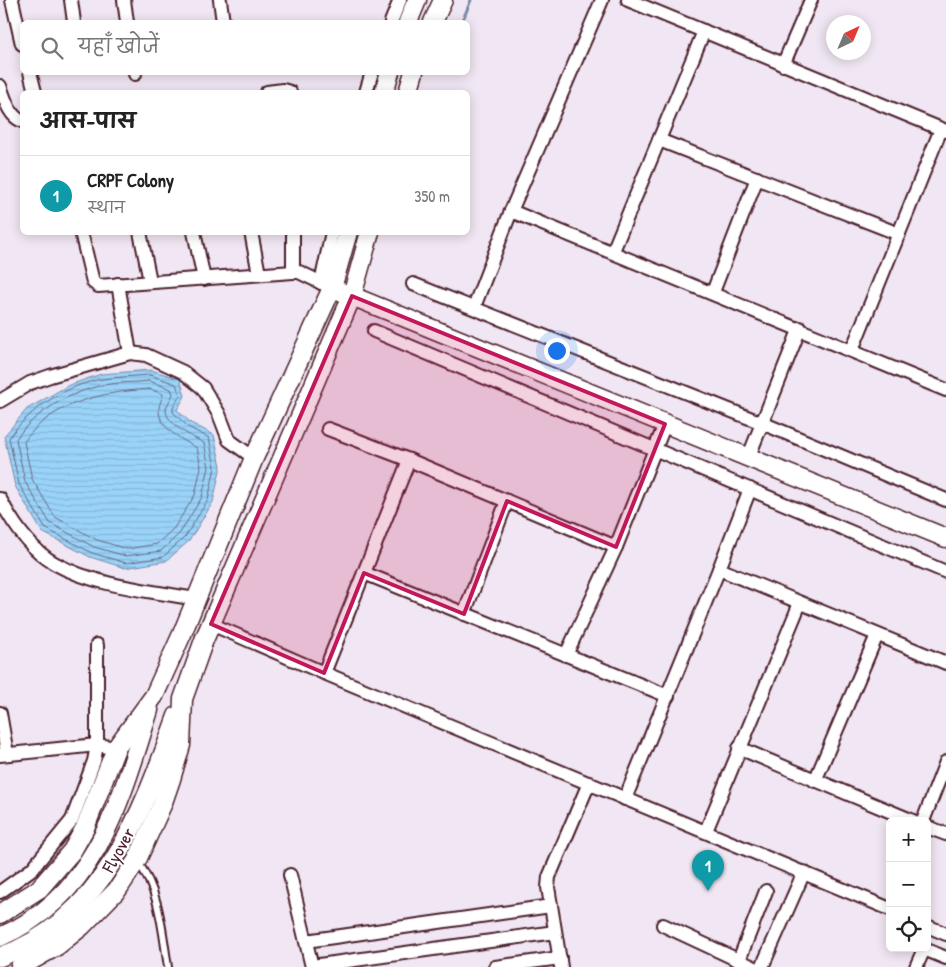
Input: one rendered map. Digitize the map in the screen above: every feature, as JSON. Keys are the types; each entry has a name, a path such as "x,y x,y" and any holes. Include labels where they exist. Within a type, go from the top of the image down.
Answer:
{"main road":[{"path":"409,20 417,0"},
{"path":"435,20 443,0"},
{"path":"385,90 389,75"},
{"path":"409,90 413,75"},
{"path":"0,914 39,888 72,852 85,828 116,748 154,696 182,634 347,235"},
{"name":"Flyover","path":"0,957 44,936 74,912 100,883 152,786 208,632 352,296 369,235"},
{"path":"326,285 946,538"},
{"path":"182,634 208,632"},
{"name":"Flyover","path":"0,936 39,915 58,899 83,871 103,838 154,696"},
{"path":"20,967 57,946 82,926 118,889 137,860 162,805 181,745 183,699"}],"street":[{"path":"12,0 20,35"},
{"path":"71,0 74,20"},
{"path":"124,0 127,20"},
{"path":"220,0 223,20"},
{"path":"392,20 400,0"},
{"path":"474,307 511,211 602,0"},
{"path":"628,0 944,130 852,350"},
{"path":"783,65 811,0"},
{"path":"613,251 704,31"},
{"path":"31,75 34,90"},
{"path":"367,90 371,75"},
{"path":"0,86 11,113 20,121"},
{"path":"659,140 899,234"},
{"path":"713,292 757,178"},
{"path":"511,211 945,388"},
{"path":"82,235 93,282 98,286 293,272 326,285 332,235"},
{"path":"141,235 150,281"},
{"path":"195,235 204,279"},
{"path":"252,235 259,274"},
{"path":"293,235 293,272"},
{"path":"118,284 130,353"},
{"path":"413,284 762,423 946,500"},
{"path":"749,456 800,328"},
{"path":"374,331 946,572"},
{"path":"0,401 30,383 130,353 146,355 183,372 203,388 219,414 229,440 254,458"},
{"path":"566,655 616,547 665,424"},
{"path":"328,429 409,460 616,547"},
{"path":"324,673 409,460"},
{"path":"625,799 720,569 750,488"},
{"path":"0,499 11,521 32,544 54,563 84,576 196,599"},
{"path":"464,614 507,501"},
{"path":"720,569 946,663"},
{"path":"364,573 668,696"},
{"path":"706,831 800,603"},
{"path":"208,632 324,673 589,782 625,799 804,872 886,908"},
{"path":"815,781 877,635"},
{"path":"0,892 32,869 72,820 94,761 97,745 97,645"},
{"path":"0,713 4,755 97,745 116,748"},
{"path":"739,748 903,817"},
{"path":"925,817 946,762"},
{"path":"495,967 560,962 548,887 549,877 589,782"},
{"path":"931,828 946,834"},
{"path":"762,967 804,872"},
{"path":"290,875 312,966 555,932"},
{"path":"739,960 766,891"},
{"path":"306,941 551,906"},
{"path":"663,925 753,967"},
{"path":"931,927 946,934"},
{"path":"931,949 946,958"},
{"path":"916,967 922,952"}],"lane":[{"path":"137,860 146,873 155,893 168,967"}],"highlighted area":[{"path":"352,296 665,424 616,547 507,501 464,614 364,573 324,673 211,624"}],"water":[{"path":"151,370 180,379 185,396 177,410 191,423 214,435 221,466 213,502 189,541 166,561 125,568 90,557 42,532 15,486 4,436 27,409 69,385 101,374"}],"waterway":[{"path":"463,20 471,0"}],"place":[{"name":"CRPF Colony","path":"708,891"}]}
